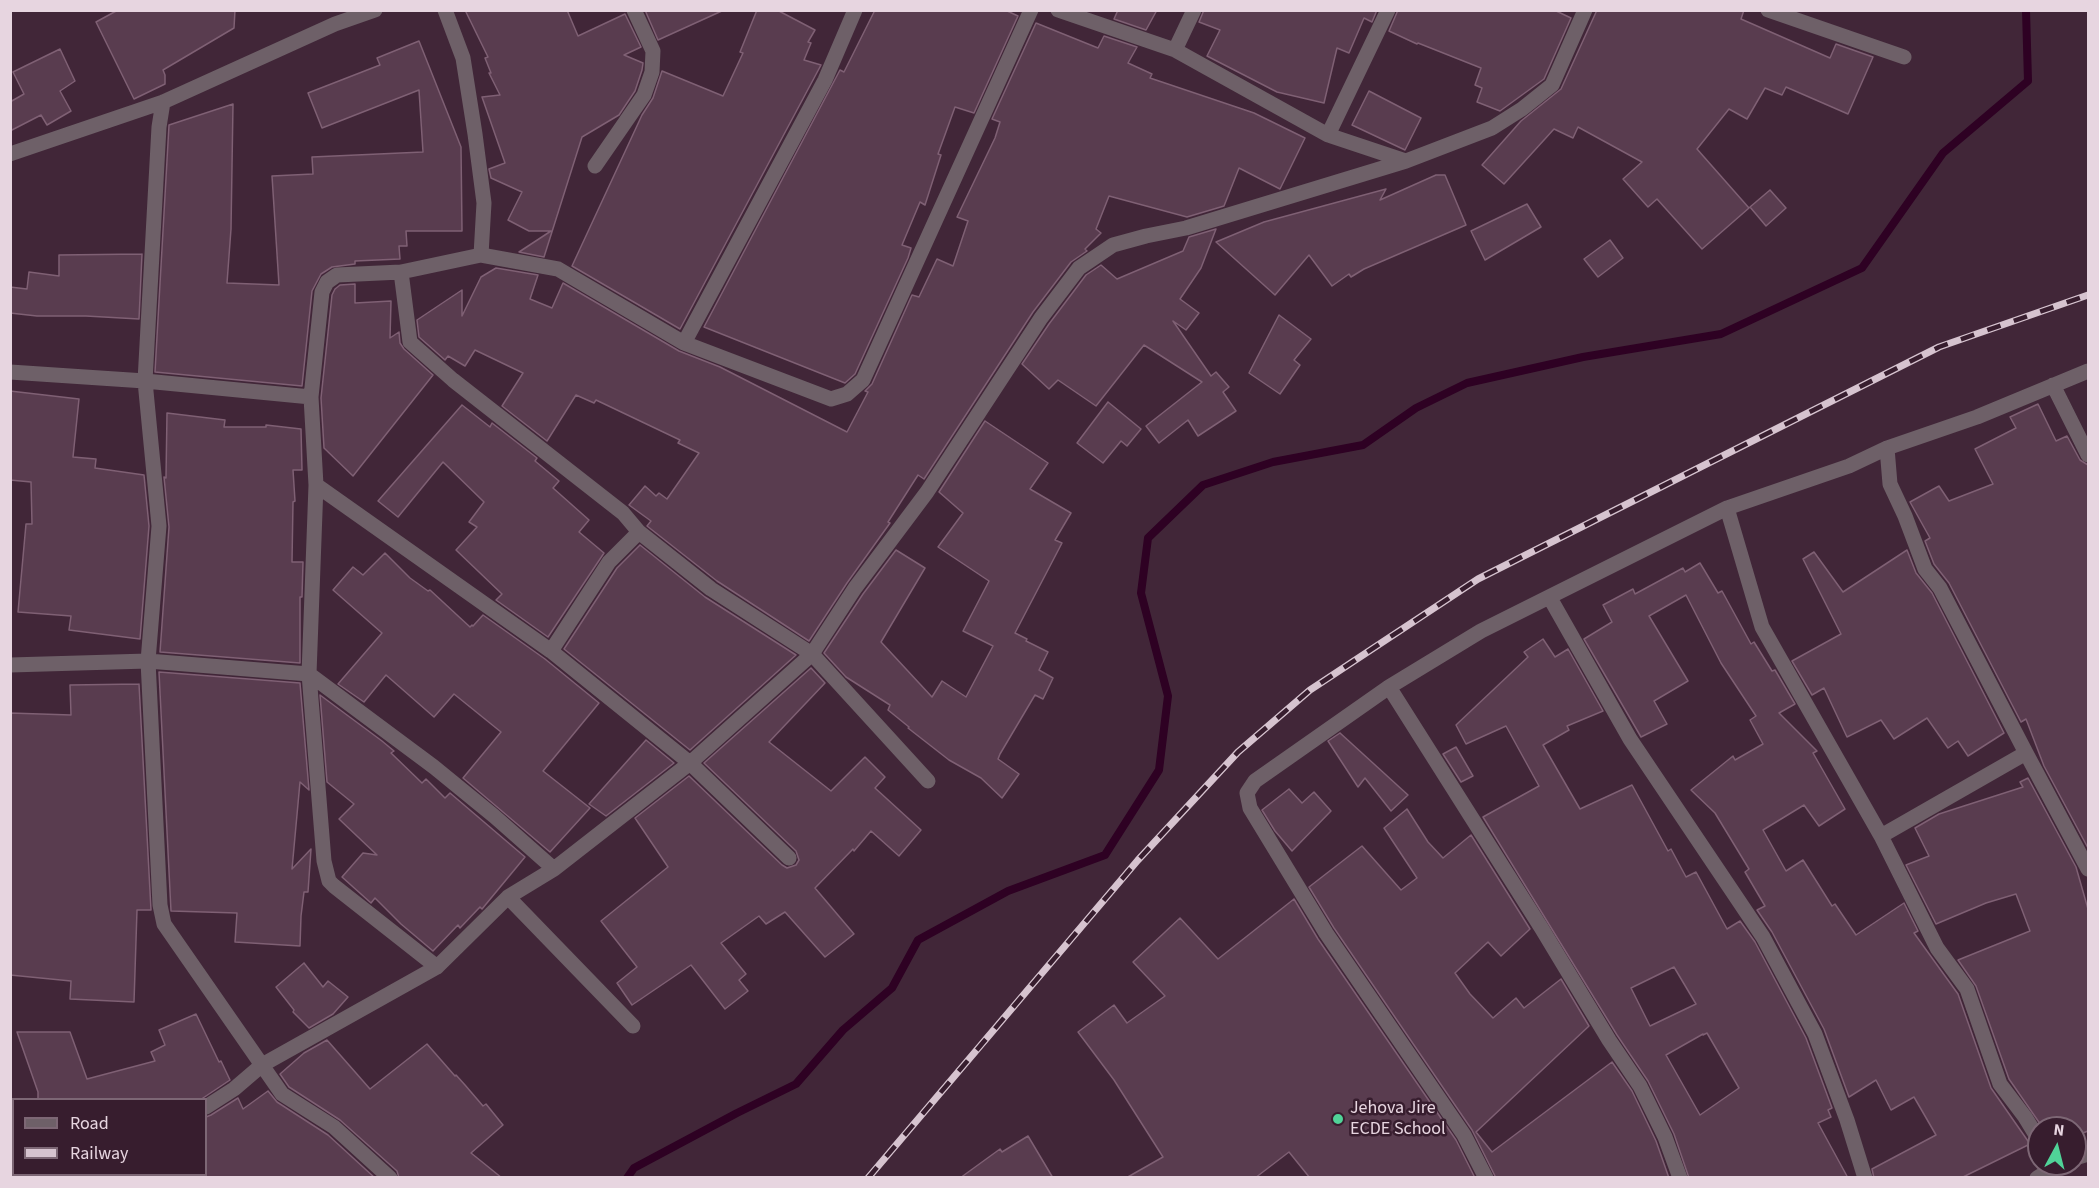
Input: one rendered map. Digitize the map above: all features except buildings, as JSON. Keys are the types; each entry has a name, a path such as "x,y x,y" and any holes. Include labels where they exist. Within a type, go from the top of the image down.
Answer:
{"street":[{"path":"10,154 164,102 332,17 375,10"},
{"path":"445,10 463,58 475,134 484,203 481,255"},
{"path":"595,166 644,95 652,72 653,51 634,10"},
{"path":"437,967 329,881 324,861 309,674 316,484 311,397 322,291 327,282 337,275 401,272 481,255 558,269 684,343 831,399 847,394 863,380 1031,10"},
{"path":"1058,10 1175,50 1328,135 1406,161"},
{"path":"1175,50 1194,10"},
{"path":"1328,135 1388,10"},
{"path":"207,1106 234,1089 262,1065 437,967 508,897 554,869 690,763 812,654 855,588 927,492 1041,318 1079,268 1113,245 1186,228 1406,161 1492,128 1522,109 1552,85 1585,10"},
{"path":"1768,10 1904,57"},
{"path":"684,343 825,80 851,12"},
{"path":"164,102 159,127 144,381 159,526 148,661 160,905 164,924 282,1094 334,1127 390,1178"},
{"path":"401,272 410,342 453,380 624,513 639,532 711,589 812,654 928,781"},
{"path":"1486,1178 1464,1135 1326,933 1250,808 1247,793 1255,781 1389,687 1482,631 1727,508 1849,466 1887,448 1977,417 2088,371"},
{"path":"10,372 144,381 311,397"},
{"path":"2053,385 2088,455"},
{"path":"1887,448 1890,484 1925,569 1940,588 2088,868"},
{"path":"316,484 551,651 690,763 789,858"},
{"path":"1727,508 1762,627 1881,836 1937,948 1967,989 2000,1084 2027,1120"},
{"path":"551,651 609,562 639,532"},
{"path":"1550,598 1630,739 1763,937 1815,1035 1847,1120 1865,1178"},
{"path":"10,665 148,661 309,674 434,767 554,869"},
{"path":"1389,687 1640,1086 1665,1137 1680,1178"},
{"path":"1881,836 2026,753"},
{"path":"508,897 633,1026"}],"waterway":[{"path":"627,1178 634,1168 796,1084 843,1030 892,988 918,940 1008,891 1105,855 1159,770 1168,696 1141,593 1148,538 1203,485 1273,462 1363,445 1416,408 1467,383 1583,357 1721,334 1862,268 1943,153 2028,81 2026,10"}],"railway":[{"path":"868,1178 1138,860 1238,752 1310,690 1478,579 1939,347 2088,295"}],"place":[{"name":"Jehova Jire ECDE School","path":"1338,1119"}]}
